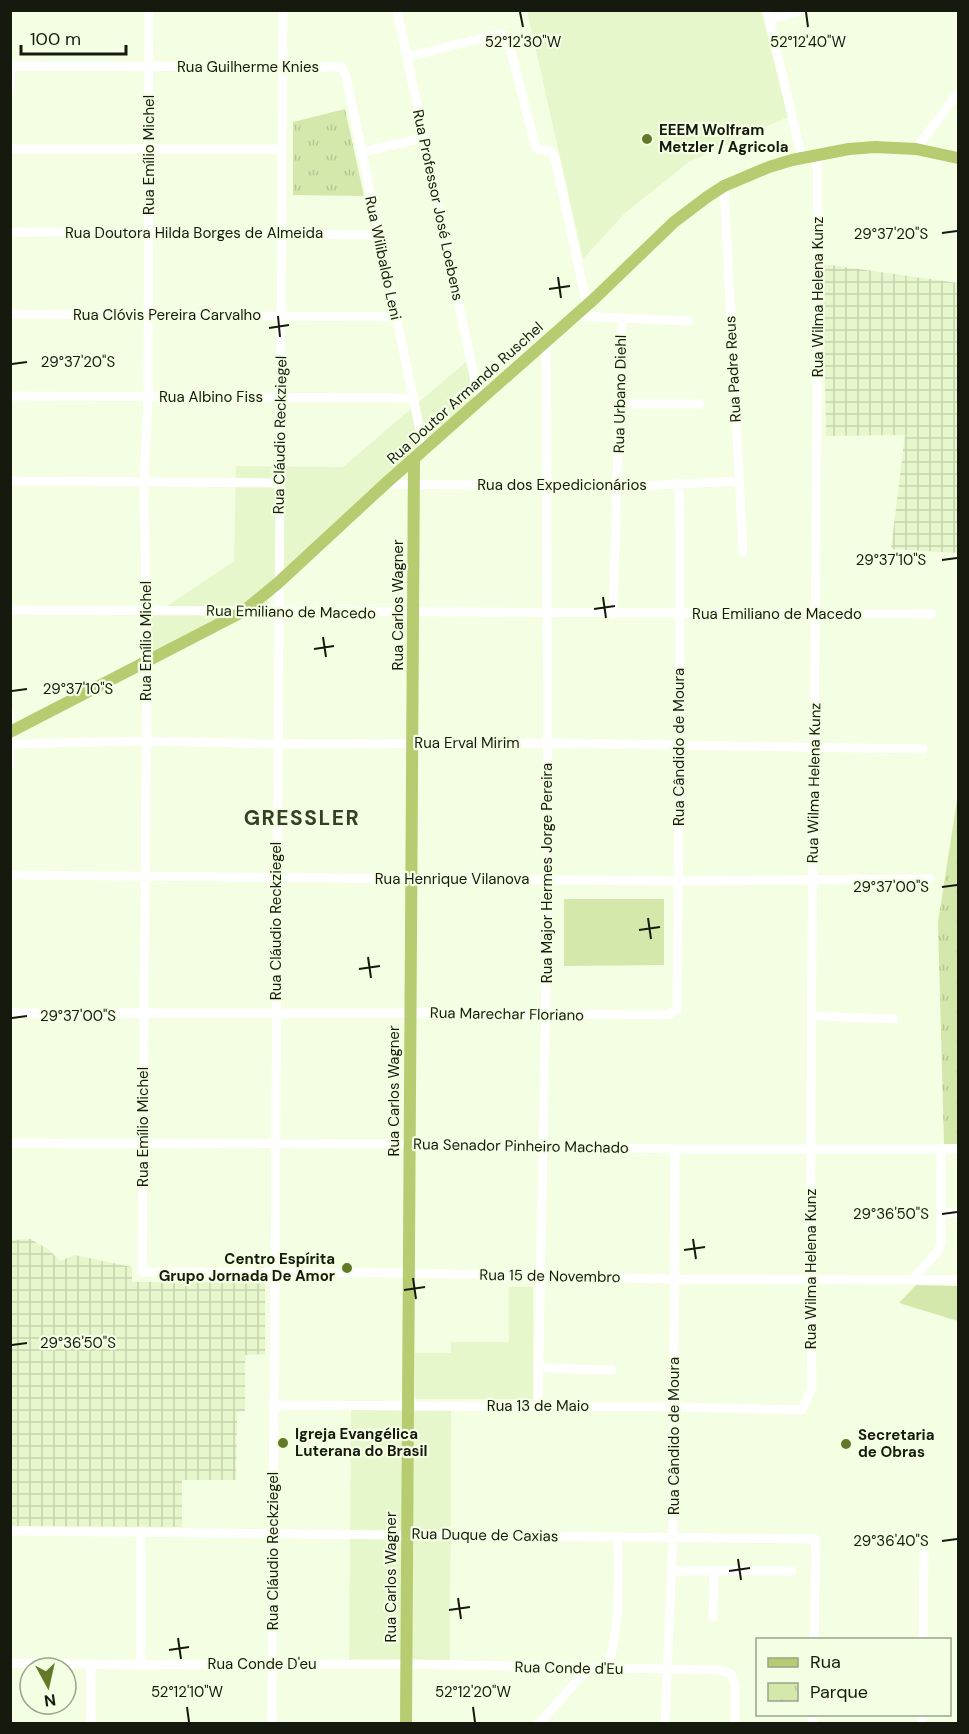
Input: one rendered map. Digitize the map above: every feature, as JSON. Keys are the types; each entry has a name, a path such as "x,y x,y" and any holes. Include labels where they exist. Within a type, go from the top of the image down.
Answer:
{"main road":[{"name":"Rua Doutor Armando Ruschel","path":"11,738 244,611 587,305 674,222 724,186 768,167 817,154 875,147 916,149 958,158"},
{"name":"Rua Carlos Wagner","path":"406,1724 414,458"}],"street":[{"name":"Rua Emílio Michel","path":"142,1272 147,662 144,483 148,397 149,10"},
{"name":"Rua Cláudio Reckziegel","path":"272,1724 283,10"},
{"name":"Rua Professor José Loebens","path":"397,10 479,400"},
{"path":"802,10 768,16 802,158"},
{"path":"406,57 498,34 504,35 510,46 535,145 538,149 551,152 555,158 587,305"},
{"name":"Rua Guilherme Knies","path":"11,66 342,67"},
{"path":"10,89 11,66"},
{"name":"Rua Wilibaldo Leni","path":"342,67 346,76 424,449"},
{"path":"916,149 958,93"},
{"path":"361,152 423,138"},
{"path":"10,148 282,149"},
{"name":"Rua Wilma Helena Kunz","path":"802,1410 812,1388 811,1148 818,352 817,154"},
{"name":"Rua Padre Reus","path":"724,186 742,552"},
{"name":"Rua Doutora Hilda Borges de Almeida","path":"10,232 378,235"},
{"name":"Rua Clóvis Pereira Carvalho","path":"10,314 395,317"},
{"path":"573,316 688,321"},
{"name":"Rua Urbano Diehl","path":"613,614 622,318"},
{"name":"Rua Major Hermes Jorge Pereira","path":"538,1406 548,880 546,340"},
{"name":"Rua Albino Fiss","path":"10,396 412,398"},
{"path":"620,404 699,404"},
{"path":"10,481 280,483"},
{"name":"Rua dos Expedicionários","path":"385,484 618,487 739,482"},
{"name":"Rua Cândido de Moura","path":"677,1009 680,745 678,485"},
{"name":"Rua Emiliano de Macedo","path":"10,610 413,614 932,615"},
{"path":"10,714 10,765"},
{"name":"Rua Erval Mirim","path":"11,738 277,744 548,743 923,749"},
{"name":"Rua Henrique Vilanova","path":"10,875 679,881 930,879"},
{"name":"Rua Marechar Floriano","path":"10,1013 410,1013 668,1016 677,1009"},
{"path":"812,1016 894,1019"},
{"name":"Rua Senador Pinheiro Machado","path":"10,1143 958,1149"},
{"name":"Rua Cândido de Moura","path":"665,1724 673,1538 675,1149"},
{"path":"912,1280 938,1251 941,1244 941,1149"},
{"path":"942,1213 958,1213"},
{"name":"Rua 15 de Novembro","path":"142,1272 408,1272 674,1279 958,1280"},
{"path":"539,1368 612,1370"},
{"name":"Rua 13 de Maio","path":"273,1405 407,1404 802,1410"},
{"name":"Rua Duque de Caxias","path":"10,1531 816,1539 814,1638"},
{"path":"141,1531 141,1665"},
{"path":"607,1668 614,1648 618,1613 618,1537"},
{"path":"923,1638 924,1553"},
{"path":"671,1571 792,1571"},
{"path":"713,1617 714,1572"},
{"name":"Rua Conde D'eu","path":"10,1663 406,1664"},
{"path":"90,1724 91,1664"},
{"name":"Rua Conde d'Eu","path":"406,1664 719,1670 731,1674 735,1685 735,1724"},
{"path":"538,1724 589,1668"}],"shaded area":[{"name":"EEEM Wolfram Metzler / Agricola","path":"527,11 761,11 788,117 689,162 625,213 583,259"},
{"path":"823,264 958,283 958,553 891,549 905,435 826,436"},
{"path":"467,361 475,398 246,603 152,652 151,617 234,561 236,466 343,467"},
{"path":"30,1239 48,1249 60,1261 75,1255 132,1267 132,1282 265,1282 265,1354 245,1355 245,1411 237,1412 236,1480 182,1480 182,1527 11,1526 11,1240"},
{"path":"509,1287 533,1287 533,1399 415,1399 415,1353 451,1353 451,1342 509,1342"},
{"path":"351,1410 451,1411 450,1661 349,1660"}],"green space":[{"path":"345,109 364,196 293,195 293,122"},
{"path":"958,794 958,1144 944,1144 938,922"},
{"path":"564,899 664,899 664,965 564,966"},
{"path":"916,1285 958,1286 958,1321 899,1303"}],"place":[{"name":"EEEM Wolfram Metzler / Agricola","path":"647,139"},
{"name":"Centro Espírita Grupo Jornada De Amor","path":"347,1268"},
{"name":"Igreja Evangélica Luterana do Brasil","path":"283,1443"},
{"name":"Secretaria de Obras","path":"846,1444"}],"district":[{"name":"GRESSLER","path":"302,818"}]}
